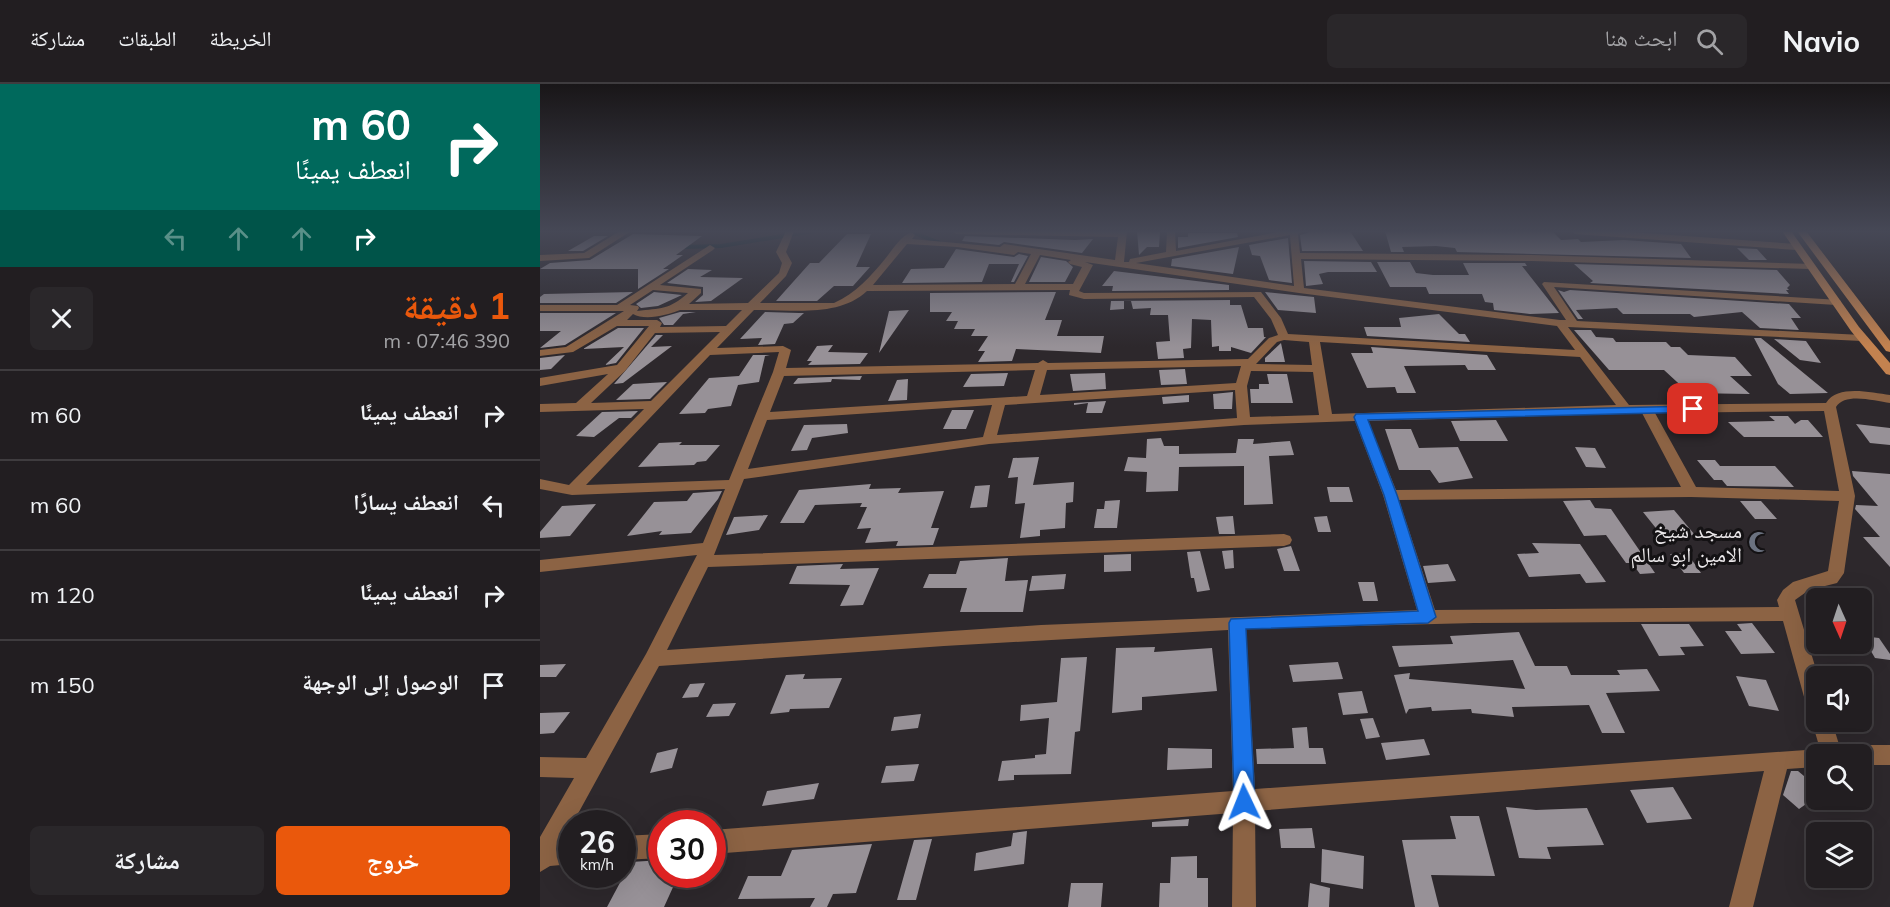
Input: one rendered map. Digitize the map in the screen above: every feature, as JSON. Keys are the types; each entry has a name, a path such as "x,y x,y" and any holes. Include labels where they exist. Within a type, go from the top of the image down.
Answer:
{"main road":[{"path":"1812,269 1862,338 1890,371"},
{"path":"1830,269 1890,349"}],"street":[{"path":"540,353 568,350 616,323 625,311 653,286 678,269"},
{"path":"572,490 753,307 786,269"},
{"path":"679,307 831,307 845,303 865,288 881,269"},
{"path":"1019,286 1028,269"},
{"path":"1086,269 1073,293 1084,296 1257,294 1276,318 1284,337"},
{"path":"1162,269 1299,290 1560,323 1862,338"},
{"path":"1298,269 1299,290"},
{"path":"1513,269 1836,302"},
{"path":"1539,271 1553,269"},
{"path":"1539,271 1574,324"},
{"path":"540,308 666,312 679,307 697,291 653,286"},
{"path":"865,288 1076,287"},
{"path":"579,407 621,368 654,330 656,323 616,323"},
{"path":"1560,323 1625,409"},
{"path":"654,330 731,329"},
{"path":"1244,421 1241,386 1248,364 1273,340 1284,337 1584,354"},
{"path":"1314,339 1326,417"},
{"path":"541,856 653,659 706,554 779,372 784,348 708,352"},
{"path":"779,372 1043,364 1248,364 1319,369"},
{"path":"1032,399 1043,364"},
{"path":"540,382 621,368"},
{"path":"761,416 1241,386"},
{"path":"1806,671 1786,600 1789,593 1797,587 1830,579 1836,573 1847,496 1830,407 1835,399 1847,395 1890,399"},
{"path":"989,440 999,402"},
{"path":"540,408 656,405"},
{"path":"540,484 572,490 737,479 989,440 1244,421 1625,409 1830,407"},
{"path":"1647,410 1691,492"},
{"path":"1360,417 1390,495 1428,617"},
{"path":"1390,495 1691,492 1847,496"},
{"path":"540,566 706,554 1284,540"},
{"path":"653,659 903,640 1237,623 1428,617 1789,614"},
{"path":"1237,623 1244,802 1244,907"},
{"path":"1872,755 1890,755"},
{"path":"726,841 1806,758"},
{"path":"1741,907 1778,760"},
{"path":"540,767 591,768"},
{"path":"541,856 558,854"}],"building":[{"path":"638,269 668,269 638,289"},
{"path":"687,269 712,270 700,277 743,278 711,301 695,302 703,295 703,287 667,283"},
{"path":"804,269 868,269 853,286 834,286 817,301 776,301"},
{"path":"911,269 987,269 982,282 902,283"},
{"path":"1017,269 1021,269 1014,282 1011,282"},
{"path":"1035,269 1072,269 1065,282 1029,282"},
{"path":"1197,269 1234,269 1233,274"},
{"path":"1265,269 1291,269 1292,283 1269,280"},
{"path":"1305,269 1375,269 1377,272 1328,272 1319,274 1323,284 1306,286"},
{"path":"1381,269 1414,269 1416,273 1433,275 1469,275 1466,269 1525,269 1559,313 1530,314 1494,310 1493,303 1485,302 1482,294 1429,294 1426,287 1390,287"},
{"path":"1580,269 1777,270 1790,285 1787,288 1789,290 1786,290 1789,294 1590,283 1593,281"},
{"path":"1114,271 1229,285 1229,290 1112,291 1113,286 1102,286"},
{"path":"1558,290 1789,304 1801,318 1791,318 1799,330 1760,328 1742,312 1694,317 1690,314 1623,314 1617,308 1576,310 1583,319 1578,319"},
{"path":"633,292 616,303 540,303 540,297 544,294"},
{"path":"654,292 682,295 658,306 641,308 636,304"},
{"path":"1056,292 1045,320 1062,320 1057,336 1104,336 1101,353 1016,349 1012,361 978,362 985,351 978,351 988,336 971,336 975,329 954,329 958,321 946,321 952,312 930,312 930,293"},
{"path":"1265,292 1314,297 1316,313 1278,310"},
{"path":"1230,300 1230,305 1241,305 1248,328 1263,328 1264,337 1266,337 1251,353 1231,347 1231,351 1219,351 1219,346 1212,347 1211,320 1192,319 1191,348 1183,349 1184,358 1158,359 1156,342 1170,341 1168,315 1150,315 1151,308 1133,309 1131,301 1124,301 1124,309 1110,310 1111,301"},
{"path":"909,310 879,353 889,311"},
{"path":"680,312 696,312 683,314 673,325 664,325 659,318"},
{"path":"765,312 804,313 793,323 784,324 775,344 758,345 762,338 740,339"},
{"path":"540,313 616,313 565,345 540,348 561,331 540,331"},
{"path":"1439,314 1459,334 1465,334 1470,342 1367,336 1364,327 1401,327 1399,318"},
{"path":"618,328 644,328 616,363 605,365 624,347 583,349"},
{"path":"1574,330 1591,330 1596,337 1613,338 1616,342 1666,342 1671,347 1680,347 1688,355 1735,357 1752,376 1730,376 1750,394 1689,393 1664,370 1609,370"},
{"path":"656,335 663,335 651,347 672,346 623,383 614,384"},
{"path":"1754,338 1761,338 1828,393 1790,394 1778,384"},
{"path":"1774,339 1806,341 1821,363 1800,360"},
{"path":"1281,343 1285,362 1265,362 1265,358"},
{"path":"833,345 828,352 868,353 860,364 808,365 812,361 807,361 817,346"},
{"path":"1371,347 1487,355 1496,370 1468,370 1465,365 1404,366 1416,393 1397,393 1395,387 1367,388 1351,353 1373,353"},
{"path":"565,355 551,369 540,370 540,358"},
{"path":"753,355 770,355 765,356 759,382 738,385 731,406 708,409 705,413 679,414 709,378 739,376"},
{"path":"1185,369 1187,384 1161,385 1159,370"},
{"path":"1008,373 1004,386 963,387 971,374"},
{"path":"1105,373 1106,389 1073,391 1070,374"},
{"path":"1267,374 1287,374 1293,403 1251,403 1250,389 1259,389 1259,384 1269,384"},
{"path":"862,376 860,380 832,379 831,382 793,384 798,378"},
{"path":"908,379 907,400 888,401 897,380"},
{"path":"667,382 650,399 616,400 633,384"},
{"path":"1233,392 1232,409 1214,409 1213,394"},
{"path":"1189,395 1189,402 1163,404 1162,397"},
{"path":"1106,401 1102,413 1086,413 1088,403 1074,405 1074,403"},
{"path":"952,410 974,410 966,429 943,429"},
{"path":"638,411 631,418 619,418 594,437 576,436 602,412"},
{"path":"1769,416 1788,416 1795,424 1801,420 1808,420 1823,437 1744,437 1728,422 1775,421"},
{"path":"1496,420 1508,441 1460,441 1451,421"},
{"path":"847,424 848,433 812,438 807,450 791,451 804,425"},
{"path":"1856,424 1890,428 1890,445 1870,443"},
{"path":"1385,429 1411,429 1419,448 1458,447 1473,478 1439,483 1430,470 1399,470"},
{"path":"1161,438 1164,446 1179,446 1179,454 1236,453 1238,439 1254,439 1253,444 1290,441 1294,455 1269,456 1273,504 1244,505 1244,466 1179,467 1178,491 1146,492 1147,472 1124,471 1128,457 1146,458 1147,439"},
{"path":"682,442 679,445 720,445 706,461 697,462 694,465 638,467 659,443"},
{"path":"1575,447 1595,448 1606,468 1586,467"},
{"path":"1039,457 1033,485 1074,482 1073,502 1066,503 1065,528 1040,530 1040,536 1020,538 1025,503 1015,504 1018,477 1008,478 1013,458"},
{"path":"1697,460 1715,460 1720,466 1775,466 1794,487 1727,486 1722,480 1714,480"},
{"path":"1852,471 1890,474 1890,567 1863,537 1880,537 1855,509 1856,505 1878,506 1853,476"},
{"path":"871,484 869,489 901,488 898,493 944,491 931,528 939,528 933,545 896,546 898,541 865,543 871,528 857,529 867,507 860,507 862,503 815,505 804,523 780,523 799,490"},
{"path":"990,485 987,507 970,508 975,486"},
{"path":"1327,487 1349,487 1353,502 1330,502"},
{"path":"722,491 691,533 659,535 662,531 627,536 654,502 687,501 693,493"},
{"path":"1120,500 1117,528 1094,528 1097,509 1104,509 1105,501"},
{"path":"1590,500 1595,508 1611,509 1655,573 1640,574 1632,563 1626,563 1606,535 1584,536 1563,501"},
{"path":"1740,501 1761,501 1777,519 1755,519"},
{"path":"596,504 570,536 540,538 540,532 562,506"},
{"path":"1674,510 1695,535 1663,537 1643,512"},
{"path":"768,515 759,530 726,535 734,517"},
{"path":"1233,516 1235,534 1219,534 1216,517"},
{"path":"1327,516 1331,532 1318,532 1314,517"},
{"path":"1532,543 1580,544 1606,582 1586,583 1580,574 1529,577 1517,554 1539,553"},
{"path":"1291,546 1300,571 1284,571 1277,549"},
{"path":"1233,550 1234,568 1225,569 1222,551"},
{"path":"1200,551 1210,590 1197,592 1194,578 1191,578 1187,552"},
{"path":"1687,553 1701,573 1684,573 1670,554"},
{"path":"1131,554 1131,571 1104,572 1104,555"},
{"path":"1008,558 1005,581 1028,580 1023,612 960,612 967,588 923,588 929,574 956,574 960,561"},
{"path":"843,564 840,569 879,568 863,605 840,606 850,585 789,584 797,566"},
{"path":"1448,564 1456,581 1428,583 1423,566"},
{"path":"1066,574 1064,589 1029,591 1032,576"},
{"path":"1358,582 1374,582 1378,601 1363,601"},
{"path":"1752,623 1775,653 1741,654 1725,631 1742,631 1737,624"},
{"path":"1641,624 1689,624 1704,646 1680,647 1685,655 1659,656"},
{"path":"1519,632 1535,666 1567,666 1571,675 1620,675 1617,670 1647,669 1660,691 1606,693 1625,733 1602,733 1589,705 1512,707 1514,717 1472,713 1471,709 1432,711 1431,707 1409,709 1406,714 1394,675 1410,673 1409,679 1525,689 1513,660 1399,667 1392,646 1453,644 1450,636"},
{"path":"1872,637 1879,638 1890,654 1890,660 1875,658 1872,653"},
{"path":"1155,647 1154,652 1212,648 1217,691 1142,697 1142,710 1112,713 1116,648"},
{"path":"1087,657 1080,731 1075,732 1071,774 1014,775 1014,780 998,781 1002,761 1035,758 1035,755 1046,754 1049,718 1020,721 1021,705 1057,702 1061,658"},
{"path":"1338,662 1343,679 1293,682 1289,665"},
{"path":"566,664 556,677 540,677 540,665"},
{"path":"805,674 803,679 842,678 829,708 790,709 789,712 770,714 786,675"},
{"path":"1736,676 1766,680 1779,711 1749,706"},
{"path":"705,683 698,697 682,698 690,684"},
{"path":"1362,691 1368,713 1343,715 1338,693"},
{"path":"736,703 729,716 706,717 713,704"},
{"path":"570,712 554,733 540,734 540,713"},
{"path":"921,714 918,728 891,731 894,717"},
{"path":"1373,718 1380,737 1366,739 1360,719"},
{"path":"1307,727 1309,748 1323,748 1326,764 1257,764 1256,749 1294,748 1292,728"},
{"path":"1424,739 1430,755 1386,760 1381,743"},
{"path":"678,748 672,768 650,773 657,753"},
{"path":"1168,748 1212,749 1212,768 1167,770"},
{"path":"919,764 914,781 881,783 886,766"},
{"path":"1791,771 1798,771 1806,778 1806,804 1799,809 1783,795"},
{"path":"819,783 814,799 762,806 767,791"},
{"path":"1673,787 1692,819 1647,823 1630,790"},
{"path":"1506,807 1536,810 1587,808 1604,845 1547,847 1551,859 1519,858"},
{"path":"1450,816 1479,816 1495,876 1431,875 1439,907 1415,907 1402,840 1456,839"},
{"path":"1189,819 1188,826 1152,827 1152,822"},
{"path":"1312,828 1315,848 1281,848 1279,829"},
{"path":"1027,831 1024,864 974,871 976,853 1011,846 1013,833"},
{"path":"932,839 916,900 897,900 914,840"},
{"path":"872,844 856,893 833,894 827,907 810,907 815,898 738,899 748,876 781,876 792,850"},
{"path":"1322,849 1364,856 1363,889 1321,882"},
{"path":"1197,856 1197,878 1208,878 1208,907 1159,907 1160,883 1170,883 1171,857"},
{"path":"648,861 648,888 673,888 664,907 607,907 617,888 636,888 636,862"},
{"path":"1071,883 1103,883 1101,907 1068,907"},
{"path":"1310,883 1330,888 1329,907 1308,907"}],"place":[{"name":"مسجد شيخ الامين ابو سالم","path":"1759,542"}],"route":[{"path":"1244,802 1237,623 1428,617 1390,495 1360,417 1693,409"}]}
